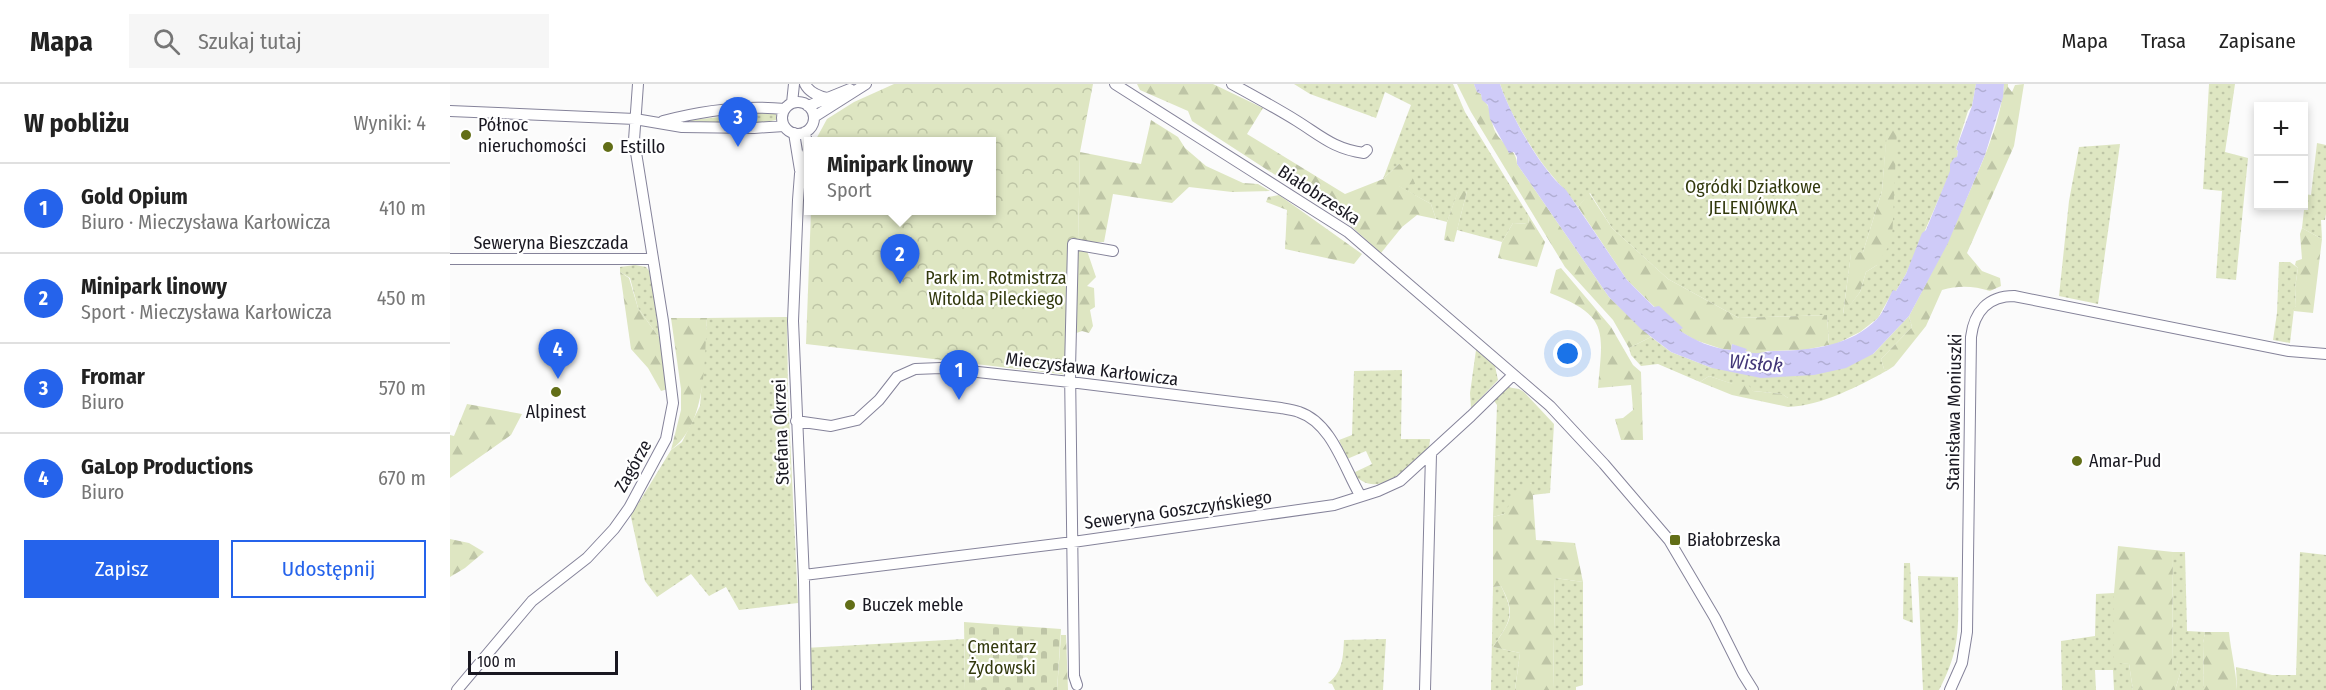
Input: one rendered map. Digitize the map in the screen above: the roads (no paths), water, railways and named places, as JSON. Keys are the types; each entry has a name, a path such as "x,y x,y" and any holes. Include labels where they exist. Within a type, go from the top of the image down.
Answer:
{"street":[{"name":"Zagórze","path":"457,690 532,601 587,558 614,529 629,507 666,440 673,403 663,321 634,140 638,84"},
{"path":"784,126 782,117 789,106 794,84"},
{"path":"805,84 819,96 827,98"},
{"path":"805,84 806,105 814,117"},
{"path":"450,111 635,119 682,127 784,126 799,133 810,129 814,117 866,84"},
{"path":"660,122 698,114 806,105 866,84"},
{"name":"Białobrzeska","path":"1115,84 1348,232 1550,406 1669,540 1710,608 1753,690"},
{"path":"1232,84 1300,123 1328,143 1355,152 1364,153 1368,150"},
{"name":"Stefana Okrzei","path":"799,133 804,142"},
{"name":"Stefana Okrzei","path":"804,162 800,174 793,321 804,576 806,690"},
{"path":"1077,685 1074,665 1070,382 1073,243 1113,251"},
{"name":"Seweryna Bieszczada","path":"450,259 652,259"},
{"name":"Stanisława Moniuszki","path":"1950,690 1962,663 1967,632 1971,337 1973,325 1983,306 1992,299 2014,296 2289,351 2326,354"},
{"name":"Mieczysława Karłowicza","path":"796,421 831,426 857,420 879,400 897,377 915,369 941,368 1301,412 1322,427 1360,495"},
{"name":"Seweryna Goszczyńskiego","path":"804,576 1073,542 1334,505 1378,491 1400,481 1513,375"},
{"path":"1425,690 1431,454"}],"water":[{"name":"Wisłok","path":"1474,84 1500,84 1511,111 1537,156 1566,190 1627,280 1654,307 1659,306 1683,328 1679,330 1697,340 1717,348 1731,350 1732,344 1747,349 1745,351 1758,353 1830,345 1855,335 1877,319 1893,290 1896,291 1906,274 1950,171 1950,164 1957,157 1956,149 1972,106 1976,84 2004,84 2003,97 1985,155 1948,243 1909,316 1873,354 1846,368 1814,375 1761,378 1712,368 1671,352 1641,329 1609,297 1517,164 1514,152 1509,153 1490,119 1488,105 1482,100"}],"place":[{"name":"Północ nieruchomości","path":"466,135"},
{"name":"Estillo","path":"608,147"},
{"name":"Fromar","path":"738,147"},
{"name":"Minipark linowy","path":"900,284"},
{"name":"GaLop Productions","path":"558,379"},
{"name":"Alpinest","path":"556,392"},
{"name":"Gold Opium","path":"959,400"},
{"name":"Amar-Pud","path":"2077,461"},
{"name":"Białobrzeska","path":"1675,540"},
{"name":"Buczek meble","path":"850,605"}],"park label":[{"name":"Ogródki Działkowe JELENIÓWKA","path":"1753,197"},
{"name":"Park im. Rotmistrza Witolda Pileckiego","path":"996,288"},
{"name":"Cmentarz Żydowski","path":"1002,657"}]}
